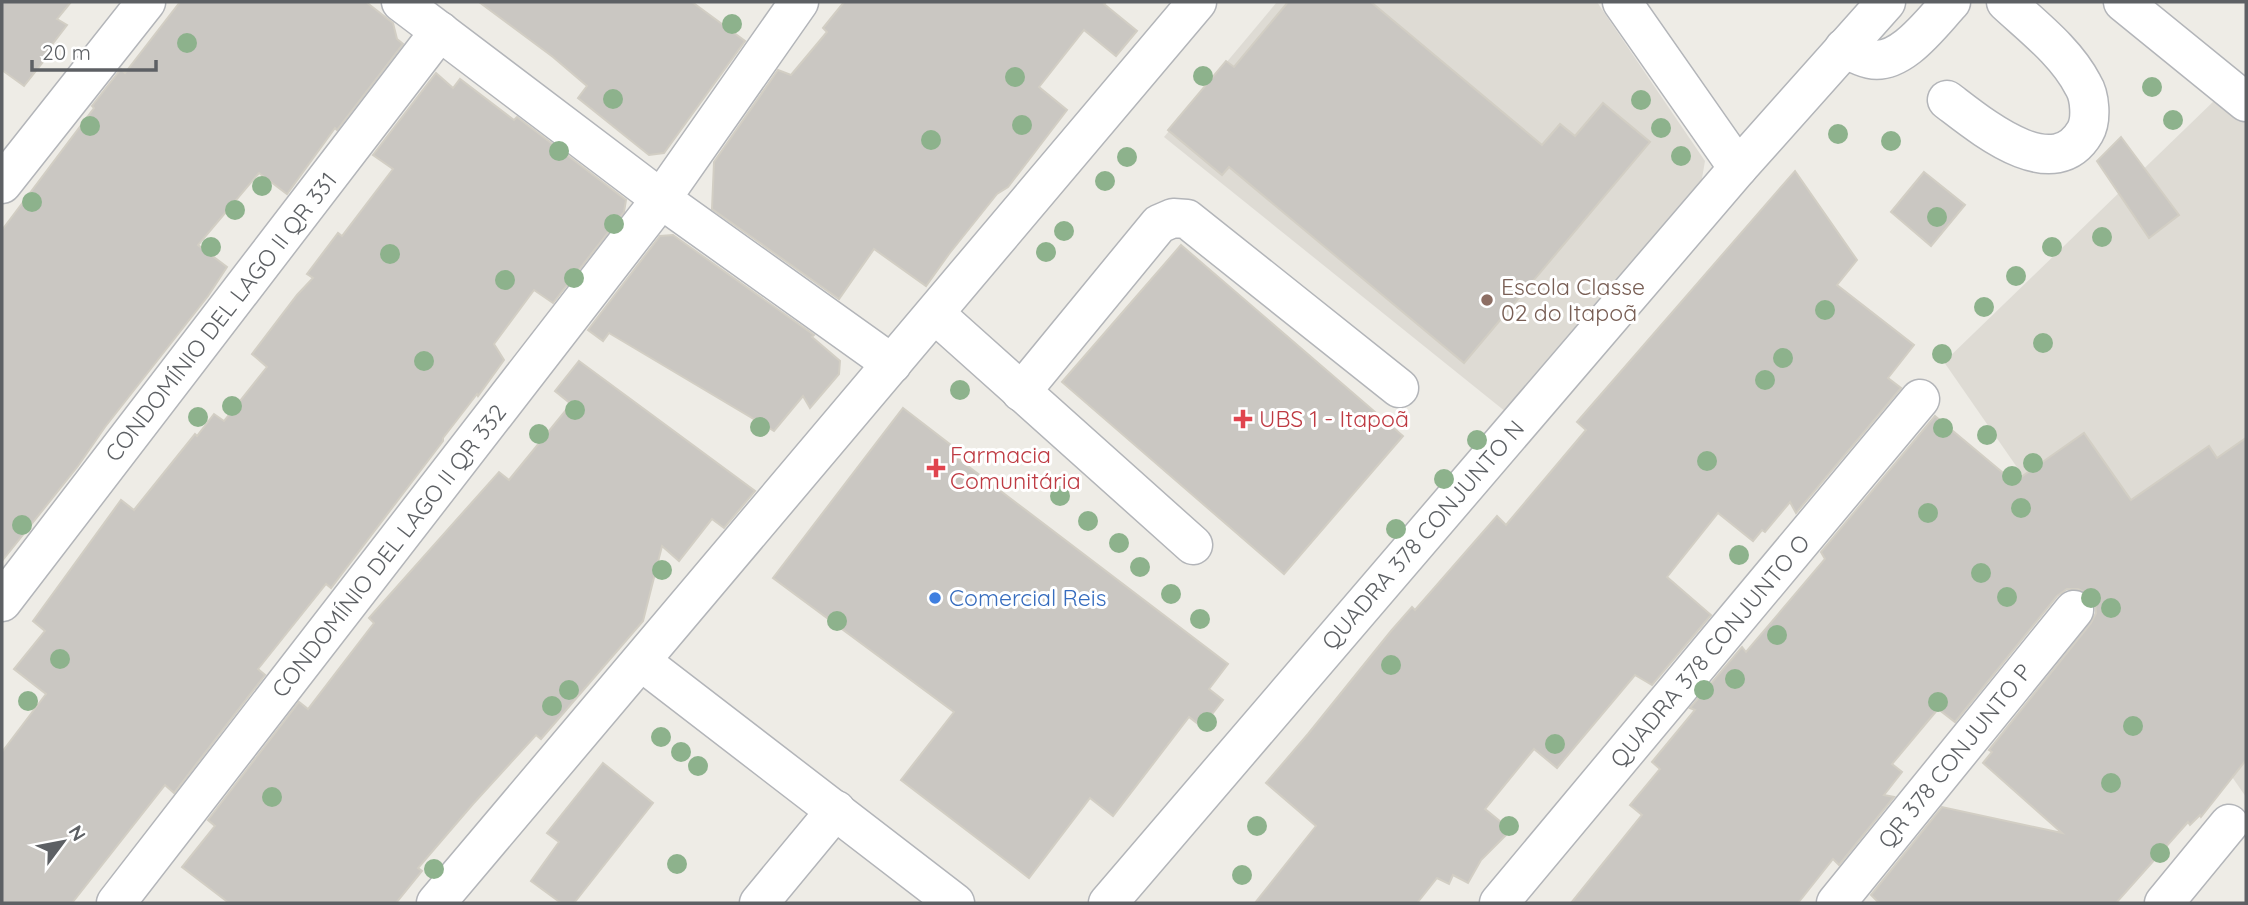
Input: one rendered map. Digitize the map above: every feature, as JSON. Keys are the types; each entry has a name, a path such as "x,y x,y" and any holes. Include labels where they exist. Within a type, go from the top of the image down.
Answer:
{"street":[{"path":"2,184 146,2"},
{"path":"401,2 661,199 892,364"},
{"name":"CONDOMÍNIO DEL LAGO II QR 332","path":"116,903 661,199 799,2"},
{"path":"436,903 1197,2"},
{"path":"1622,2 1738,168"},
{"name":"QUADRA 378 CONJUNTO N","path":"1108,903 1738,168 1886,2"},
{"path":"1844,48 1868,59 1883,60 1897,55 1951,2"},
{"path":"1947,100 1996,136 2022,148 2051,155 2065,152 2079,142 2088,128 2085,87 2069,62 2007,2"},
{"path":"2123,2 2246,102"},
{"name":"CONDOMÍNIO DEL LAGO II QR 331","path":"2,602 440,32"},
{"path":"1021,392 1159,224 1173,218 1187,219 1399,388"},
{"path":"935,314 1193,545"},
{"name":"QUADRA 378 CONJUNTO O","path":"1499,903 1920,399"},
{"name":"QR 378 CONJUNTO P","path":"1836,903 2074,610"},
{"path":"642,662 956,903"},
{"path":"759,903 836,810"},
{"path":"2164,903 2229,824"}],"shaded area":[{"name":"Escola Classe 02 do Itapoã","path":"1277,2 1597,2 1705,161 1701,184 1511,416 1164,137"},
{"path":"2217,98 2246,123 2246,797 1944,362"}],"building":[{"path":"2,2 71,2 57,19 67,25 51,46 54,48 24,86 2,70"},
{"path":"180,2 366,2 393,23 397,39 403,44 337,130 335,128 287,194 259,173 198,245 227,267 208,296 105,427 78,466 2,561 2,230 94,108 92,106 121,69 125,73"},
{"path":"479,2 692,2 745,41 664,153 649,155 578,98 587,86"},
{"path":"844,2 1106,2 1104,4 1137,31 1116,56 1084,30 1039,87 1067,110 1008,187 997,194 926,286 874,249 839,299 712,209 714,162 778,70 791,75 827,32 823,28"},
{"name":"Escola Classe 02 do Itapoã","path":"1288,2 1371,2 1542,145 1560,124 1575,136 1603,103 1650,142 1464,363 1229,167 1222,175 1168,130 1226,61 1234,67"},
{"path":"436,73 453,88 460,79 514,120 517,117 626,200 624,212 553,303 534,290 494,344 504,360 331,588 326,584 258,669 265,675 174,793 165,785 72,903 2,903 2,752 46,694 14,669 45,631 33,621 121,500 134,510 195,434 197,436 214,414 224,421 267,367 252,354 313,278 307,274 338,233 342,236 393,169 373,155"},
{"path":"2121,137 2179,215 2149,238 2097,161"},
{"path":"1795,171 1857,260 1837,285 1914,345 1888,378 1901,388 1796,513 1790,502 1765,532 1762,530 1753,541 1718,513 1667,577 1711,615 1652,685 1635,675 1557,768 1534,749 1485,809 1511,830 1481,860 1468,883 1453,875 1449,884 1437,878 1417,903 1255,903 1316,826 1266,783 1412,607 1415,610 1497,516 1506,525 1586,430 1577,422"},
{"path":"1924,172 1965,205 1931,246 1891,212"},
{"path":"673,235 814,335 812,337 840,361 839,374 810,408 803,396 774,431 609,333 603,341 588,330 660,236"},
{"path":"1181,245 1403,436 1284,574 1062,382"},
{"path":"579,361 755,491 724,528 712,519 679,561 662,546 643,621 541,739 536,735 473,804 418,868 422,871 396,903 229,903 182,867 215,826 208,820 299,702 308,709 374,623 369,618 499,472 509,480 571,404 555,391"},
{"path":"903,408 960,452 956,457 1228,664 1209,689 1223,700 1202,727 1189,717 1113,816 1090,798 1029,878 901,780 954,712 773,578"},
{"path":"1935,416 2014,482 2084,433 2131,500 2209,446 2217,458 2246,438 2246,760 2201,817 2200,815 2190,825 2188,822 2116,903 1879,903 1871,895 1942,807 2062,833 1983,763 1992,752 1989,750 2091,623 2096,613 2095,603 2088,594 2078,589 2067,589 2057,596 1955,722 1938,709 1892,764 1902,772 1884,795 1894,797 1839,865 1833,859 1798,903 1571,903 1642,815 1630,805 1660,769 1652,762 1695,710 1690,708 1742,647 1746,652 1825,559 1821,552"},
{"path":"603,763 653,803 574,903 561,903 531,881 559,842 547,833"}],"place":[{"name":"Escola Classe 02 do Itapoã","path":"1487,300"},
{"name":"UBS 1 - Itapoã","path":"1243,419"},
{"name":"Farmacia Comunitária","path":"936,468"},
{"name":"Comercial Reis","path":"935,598"}]}
